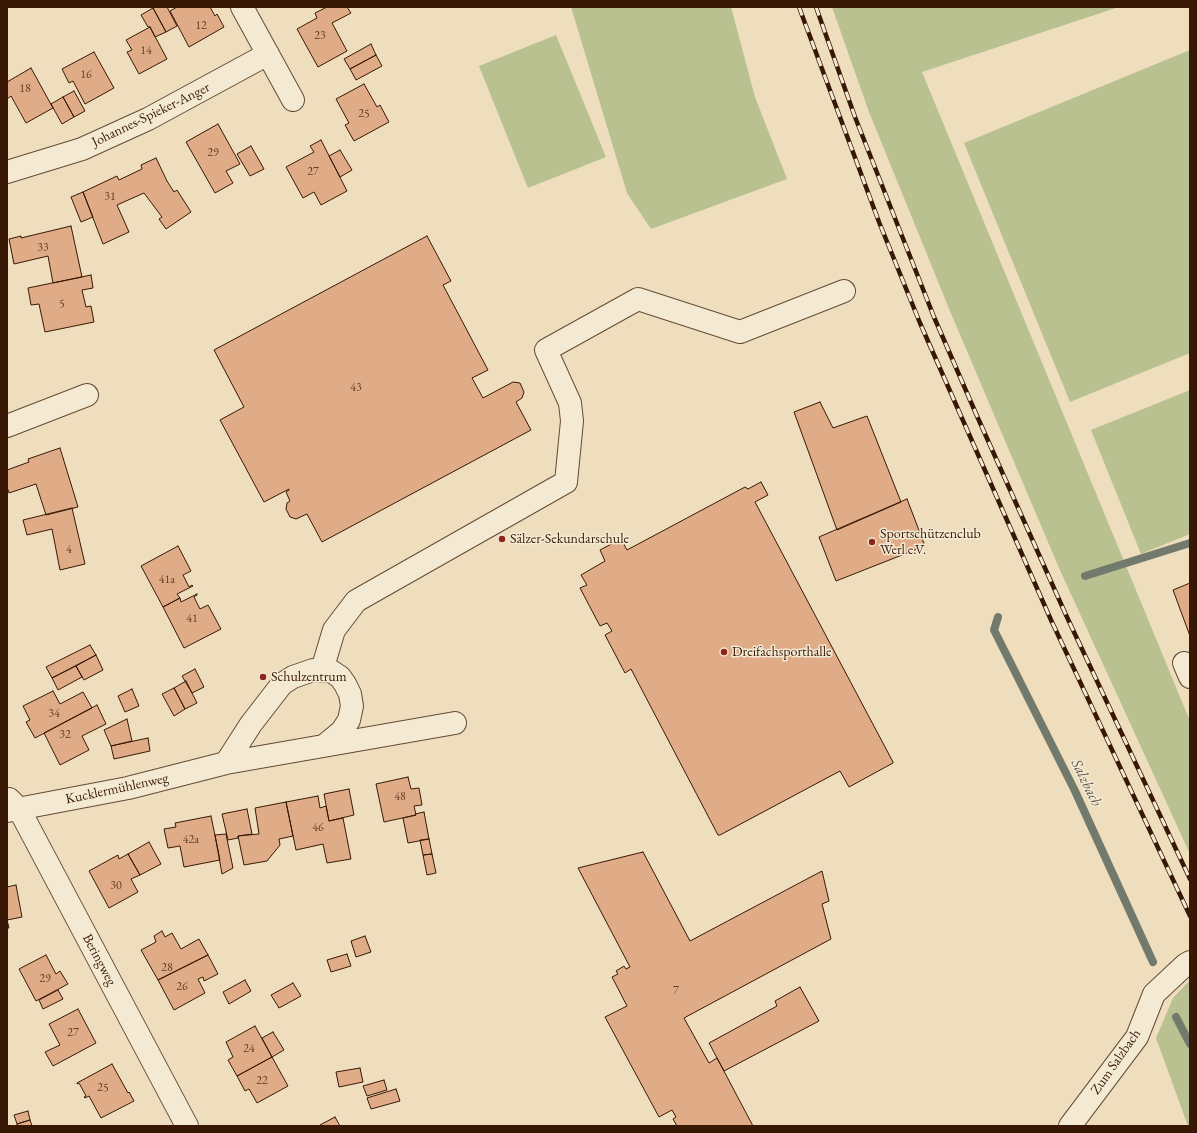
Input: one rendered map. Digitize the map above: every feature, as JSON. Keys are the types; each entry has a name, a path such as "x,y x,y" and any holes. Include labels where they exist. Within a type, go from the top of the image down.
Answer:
{"street":[{"path":"242,7 293,100"},
{"name":"Johannes-Spieker-Anger","path":"7,172 82,149 148,119 268,54"},
{"path":"322,670 334,630 356,601 566,482 572,421 570,402 546,350 638,299 740,332 844,291"},
{"path":"7,426 87,395"},
{"path":"226,763 251,724 282,684 293,677 313,670 331,671 340,677 350,694 352,706 349,720 342,731 326,745"},
{"name":"Kucklermühlenweg","path":"11,806 128,788 226,763 454,723"},
{"name":"Beringweg","path":"11,806 187,1126"},
{"name":"Zum Salzbach","path":"1070,1126 1137,1037 1154,994 1190,962"}],"green space":[{"path":"571,7 731,7 755,97 787,179 651,229 627,193"},
{"path":"832,7 1119,7 922,72 1190,721 1190,854 1059,568 950,311 869,112"},
{"path":"556,35 606,157 528,188 479,66"},
{"path":"1190,50 1190,353 1070,402 964,143"},
{"path":"1190,390 1190,534 1141,554 1091,430"},
{"path":"1190,980 1190,1126 1188,1126 1156,1038 1173,998"}],"building":[{"path":"167,7 177,26 166,32 153,8"},
{"path":"177,7 210,7 215,16 217,14 224,27 189,47 170,11"},
{"path":"327,7 347,7 351,13 332,23 347,51 318,67 297,29 317,18 315,13"},
{"path":"153,8 166,32 155,37 141,15"},
{"path":"150,27 167,59 139,74 127,52 132,50 126,40"},
{"path":"371,44 376,55 350,69 344,59"},
{"path":"94,52 114,88 85,104 73,81 69,83 62,69"},
{"path":"376,55 382,66 356,80 350,69"},
{"path":"31,68 53,108 26,123 11,96 7,99 7,82"},
{"path":"364,84 377,107 380,105 389,122 354,141 345,125 349,123 336,99"},
{"path":"74,91 85,111 74,117 63,97"},
{"path":"63,97 74,117 62,124 51,104"},
{"path":"218,124 240,164 226,171 233,183 215,193 186,142"},
{"path":"321,140 347,191 321,205 314,192 303,198 286,167 314,152 310,146"},
{"path":"251,146 264,169 250,176 237,154"},
{"path":"340,150 352,170 340,177 329,156"},
{"path":"156,158 174,192 177,190 191,212 166,229 159,219 162,217 144,193 117,205 129,232 103,244 83,192 117,176 119,180 142,169 141,165"},
{"path":"83,192 93,217 81,222 71,197"},
{"path":"71,226 82,277 53,283 48,256 14,264 9,239 21,236 21,238"},
{"path":"427,236 451,281 443,285 488,370 472,378 483,398 513,382 520,383 524,392 522,398 516,402 531,430 322,542 307,514 296,519 290,517 286,509 287,503 290,501 286,492 289,489 264,502 220,420 244,407 214,350"},
{"path":"91,275 93,288 82,290 86,307 91,306 94,322 45,332 39,304 31,305 28,288"},
{"path":"820,402 833,428 867,416 901,502 837,530 794,412"},
{"path":"60,448 78,507 46,515 36,484 9,493 7,487 7,470 29,462 28,459"},
{"name":"Dreifachsporthalle","path":"761,482 768,495 755,502 893,763 849,787 840,771 718,835 631,669 625,673 605,635 612,631 607,623 600,626 580,588 587,585 581,575 605,561 600,550 621,539 627,550 745,487 748,489"},
{"name":"Sportschützenclub Werl e.V.","path":"907,499 925,546 836,581 819,537"},
{"path":"72,508 85,564 60,570 52,529 27,535 23,520"},
{"path":"178,546 191,571 183,575 189,587 192,585 193,586 177,594 180,598 163,607 141,566"},
{"path":"1190,583 1190,636 1173,590"},
{"path":"197,594 194,597 200,609 208,605 221,629 184,648 163,607 180,598 181,602"},
{"path":"90,645 96,655 52,678 46,667"},
{"path":"96,655 103,670 84,680 76,666"},
{"path":"76,666 82,677 58,690 52,678"},
{"path":"195,669 204,687 192,693 182,676"},
{"path":"186,681 197,703 185,709 174,688"},
{"path":"174,688 185,709 174,716 162,694"},
{"path":"132,689 139,706 125,712 118,696"},
{"path":"53,691 60,704 83,692 92,708 35,738 26,722 30,720 23,706"},
{"path":"97,705 106,724 82,736 89,750 60,765 44,733"},
{"path":"127,719 132,741 111,746 104,730"},
{"path":"148,738 150,751 114,759 111,746"},
{"path":"408,777 411,789 419,788 422,805 414,806 416,815 384,822 376,784"},
{"path":"349,789 354,815 329,821 324,794"},
{"path":"318,796 320,808 326,806 329,821 343,818 351,859 327,863 323,844 296,850 286,802"},
{"path":"286,802 293,836 279,839 280,845 267,861 244,865 238,836 259,834 255,808"},
{"path":"247,809 252,834 238,836 238,838 228,840 222,814"},
{"path":"424,812 429,839 408,843 403,818"},
{"path":"211,816 220,860 184,867 180,846 168,848 164,829 176,827 175,823"},
{"path":"226,834 233,868 222,874 215,835"},
{"path":"429,839 432,854 423,855 420,840"},
{"path":"149,842 161,864 140,875 128,854"},
{"path":"643,852 690,941 822,871 829,901 822,904 831,939 684,1018 709,1063 717,1058 753,1126 677,1126 673,1119 676,1117 672,1110 659,1117 605,1017 627,1006 612,977 618,974 616,971 624,966 626,969 630,967 578,868"},
{"path":"128,854 140,875 131,879 138,892 109,908 89,871 118,855 119,859"},
{"path":"432,854 436,873 427,875 423,855"},
{"path":"16,885 22,917 7,920 7,887"},
{"path":"162,931 165,937 172,933 181,949 199,939 208,955 158,980 141,950 156,942 154,936"},
{"path":"365,936 371,952 356,957 351,941"},
{"path":"347,954 351,966 331,972 327,960"},
{"path":"46,955 56,974 60,971 68,984 36,1001 19,969"},
{"path":"208,955 218,974 204,981 203,977 198,979 205,993 174,1010 158,980"},
{"path":"245,980 251,991 229,1004 223,992"},
{"path":"293,983 301,996 279,1008 271,995"},
{"path":"800,987 819,1021 724,1071 709,1043 777,1006 775,1001"},
{"path":"58,990 63,999 43,1009 39,1000"},
{"path":"78,1009 96,1043 53,1066 45,1052 60,1045 49,1024"},
{"path":"255,1026 272,1057 237,1076 228,1060 233,1057 226,1042"},
{"path":"273,1032 284,1050 272,1057 262,1038"},
{"path":"272,1057 288,1086 257,1103 249,1089 245,1091 237,1076"},
{"path":"112,1064 134,1101 101,1118 89,1096 84,1097 86,1096 79,1083 77,1083"},
{"path":"360,1068 363,1082 339,1087 336,1072"},
{"path":"384,1080 387,1090 367,1096 363,1086"},
{"path":"396,1089 400,1101 371,1109 367,1098"},
{"path":"28,1111 30,1120 17,1124 14,1115"},
{"path":"335,1117 340,1126 320,1126 320,1125"},
{"path":"30,1120 32,1126 17,1126 17,1124"}],"waterway":[{"name":"Salzbach","path":"1085,576 1190,543"},
{"name":"Salzbach","path":"998,617 994,630 1075,791 1153,962"},
{"name":"Salzbach","path":"1176,1017 1190,1044"}],"railway":[{"path":"799,7 879,222 920,323 1051,620 1190,916"},
{"path":"816,7 855,117 934,317 1066,615 1190,879"}],"place":[{"name":"Sälzer-Sekundarschule","path":"502,539"},
{"name":"Sportschützenclub Werl e.V.","path":"872,542"},
{"name":"Dreifachsporthalle","path":"724,652"},
{"name":"Schulzentrum","path":"263,677"}]}
